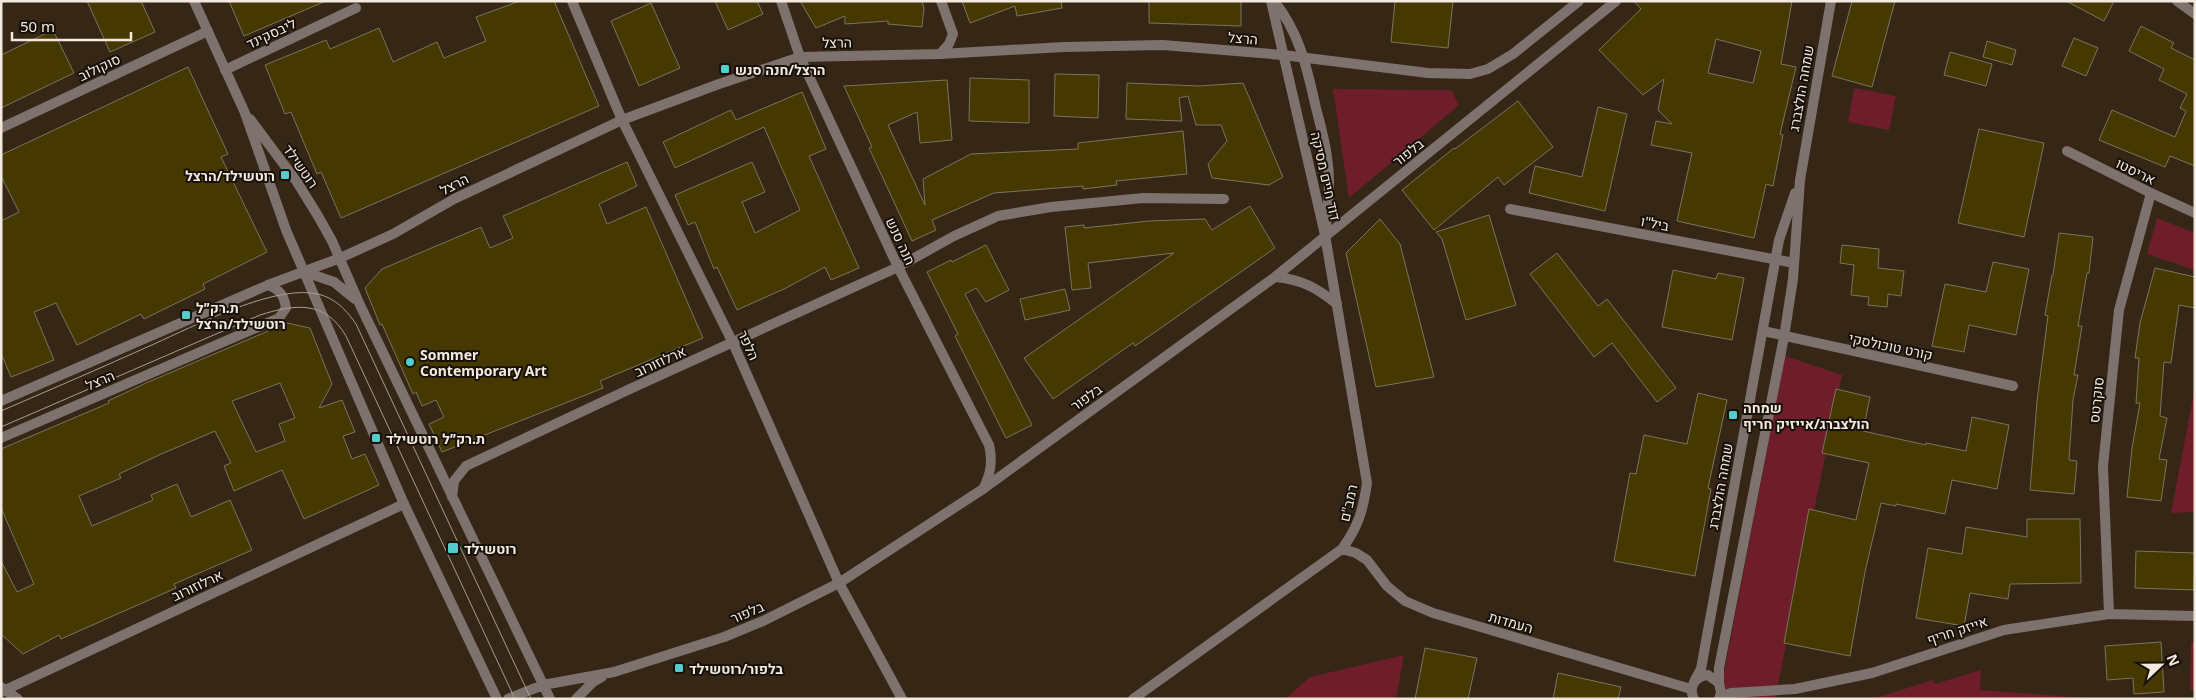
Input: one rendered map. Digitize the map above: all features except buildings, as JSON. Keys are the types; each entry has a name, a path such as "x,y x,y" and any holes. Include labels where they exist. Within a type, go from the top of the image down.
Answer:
{"street":[{"name":"רוטשילד","path":"194,1 245,112 274,199 404,504 497,699"},
{"name":"הלפר","path":"572,1 622,120 733,343 839,583 902,699"},
{"name":"חנה סנש","path":"781,1 800,57 898,268 989,445 992,456 991,467 983,489"},
{"path":"940,1 953,34 949,44 940,54"},
{"name":"דוד חיים מסיקה","path":"1270,1 1326,235"},
{"name":"דוד חיים מסיקה","path":"1274,1 1289,22 1305,59 1327,157 1329,190 1326,235"},
{"name":"הרצל","path":"1,401 268,285 340,258 393,234 454,199 622,120 719,84 800,57 940,54 1064,47 1163,45 1283,55 1453,75 1470,74 1497,64 1513,54 1579,1"},
{"name":"בלפור","path":"508,699 543,685 614,672 724,637 763,621 839,583 983,489 1275,277 1616,1"},
{"name":"שמחה הולצברג","path":"1722,692 1719,668 1784,337 1794,263 1800,180 1831,1"},
{"path":"2177,1 2195,14"},
{"name":"ליבסקינד","path":"225,70 356,8"},
{"name":"סוקולוב","path":"1,128 208,31"},
{"name":"רוטשילד","path":"245,112 297,182 332,241 360,305 550,699"},
{"name":"אריסטו","path":"2066,151 2195,213"},
{"name":"שמחה הולצברג","path":"1693,693 1701,669 1779,240 1800,180"},
{"name":"סוקרטס","path":"2109,614 2103,466 2119,310 2150,193"},
{"name":"ארלוזורוב","path":"452,497 454,481 466,466 632,388 898,268 954,236 998,216 1051,207 1143,198 1224,198"},
{"name":"ביל\"ו","path":"1510,209 1794,263"},
{"name":"רמב\"ם","path":"1132,699 1342,549 1355,531 1363,509 1367,483 1326,235"},
{"path":"304,272 334,282 348,291 360,305"},
{"path":"1275,277 1305,282 1337,304"},
{"name":"הרצל","path":"1,438 278,318 286,308 283,294 277,288 268,285"},
{"name":"קורט טוכולסקי","path":"1763,331 2013,386"},
{"name":"ארלוזורוב","path":"2,690 404,504"},
{"name":"העמדות","path":"1342,549 1356,553 1367,560 1387,586 1405,601 1433,613 1693,693 1708,676 1722,692"},
{"name":"אייזק חריף","path":"1722,692 1795,689 1872,673 2004,630 2109,614 2195,616"},
{"path":"576,699 593,682 614,672"},
{"path":"2,690 18,699"}],"shaded area":[{"path":"1854,88 1896,96 1889,130 1848,122"},
{"path":"1333,89 1451,90 1459,105 1349,198"},
{"path":"2157,218 2195,233 2195,270 2147,254"},
{"path":"1785,356 1842,375 1775,699 1719,699"},
{"path":"2195,387 2195,512 2171,513"},
{"path":"2191,642 2195,642 2195,690 2190,690"},
{"path":"1404,655 1396,699 1285,699 1310,677"},
{"path":"1981,670 1980,690 2100,699 1872,699 1933,680 1935,684"}],"tram line":[{"path":"1,411 253,302 294,293 319,294 332,299 356,324 531,699"},
{"path":"1,427 260,315 297,307 319,311 329,316 338,324 346,336 515,699"}],"place":[{"name":"הרצל/חנה סנש","path":"725,69"},
{"name":"רוטשילד/הרצל","path":"285,175"},
{"name":"ת.רק״ל רוטשילד/הרצל","path":"186,315"},
{"name":"Sommer Contemporary Art","path":"410,362"},
{"name":"שמחה הולצברג/אייזיק חריף","path":"1733,415"},
{"name":"ת.רק״ל רוטשילד","path":"376,438"},
{"name":"רוטשילד","path":"453,548"},
{"name":"בלפור/רוטשילד","path":"679,668"}]}
